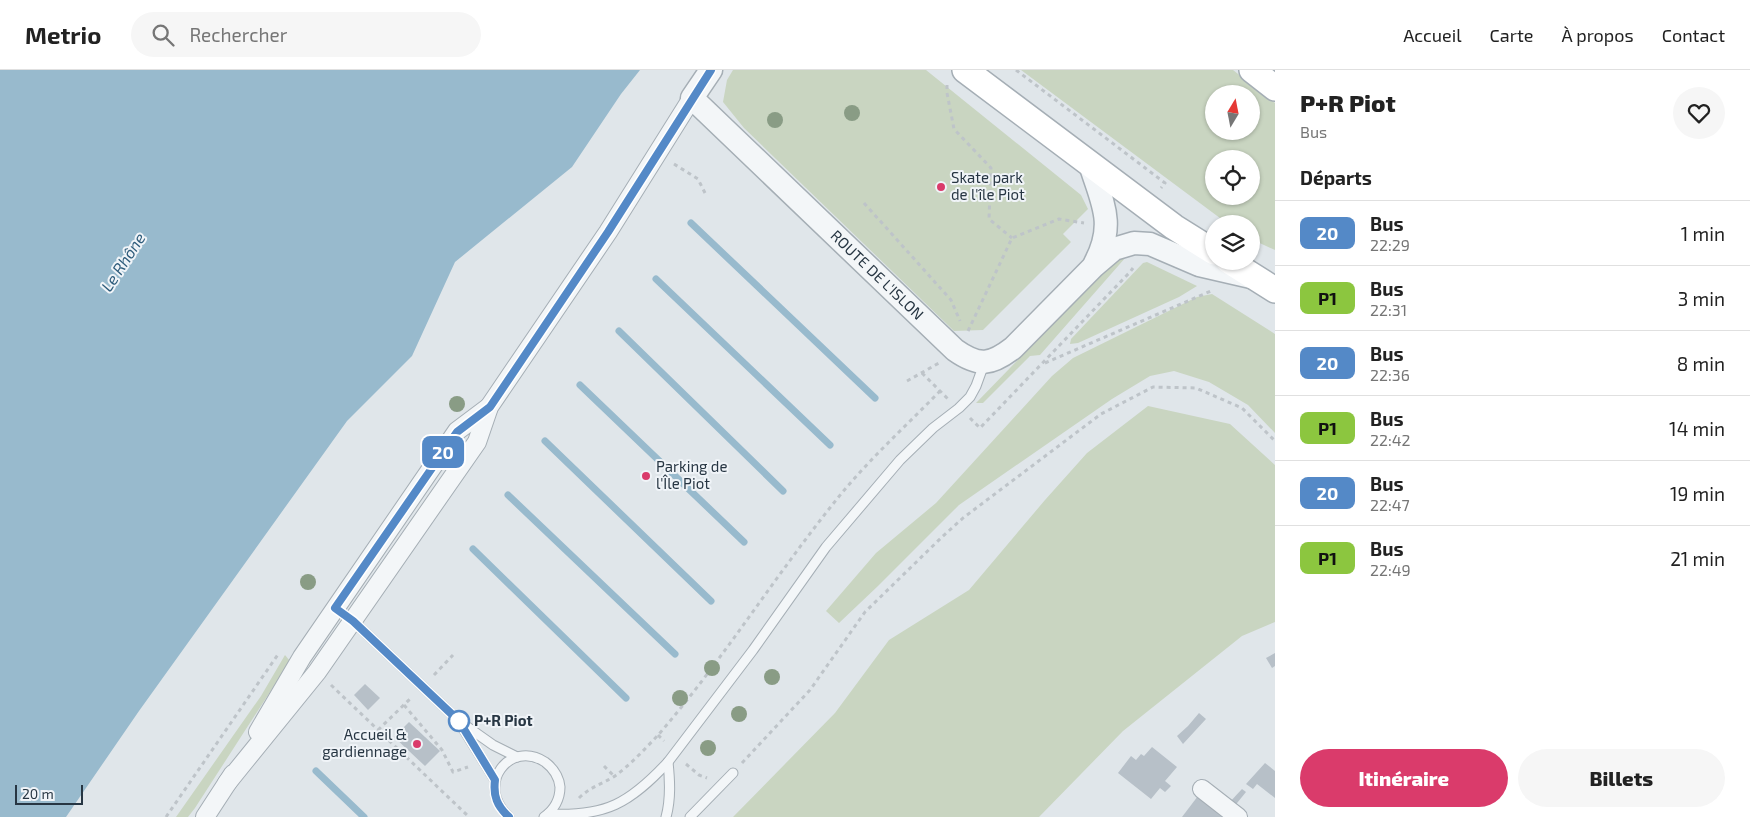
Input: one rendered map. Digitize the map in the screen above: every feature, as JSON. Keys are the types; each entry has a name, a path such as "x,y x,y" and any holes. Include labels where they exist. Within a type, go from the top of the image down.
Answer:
{"main road":[{"path":"1252,70 1275,88"},
{"path":"956,74 1090,164 1174,227 1205,246"},
{"path":"1244,270 1267,284"}],"street":[{"path":"227,783 317,672 477,442 490,407 608,232 711,70"},
{"name":"ROUTE DE L'ISLON","path":"692,98 955,350 968,359 985,362"},
{"path":"1090,164 1105,208 1106,226 1102,250 1094,266"},
{"path":"985,362 999,358 1014,348 1094,266 1114,249 1134,243 1150,244 1199,265 1267,284"},
{"path":"205,817 302,657 457,432 490,407"},
{"path":"1202,789 1238,817"}],"lane":[{"path":"546,816 586,814 608,810 640,791 668,762 833,539 900,460 933,428 970,397 985,362"},
{"path":"335,608 353,621 459,721 493,746 517,757"},
{"path":"459,721 495,780"},
{"path":"508,817 496,801 494,791 495,780 499,770 507,762 517,757 528,756 540,759 549,765 556,774 560,785 560,795 555,807 546,816"},
{"path":"666,817 670,797 668,762"},
{"path":"690,817 733,773"}],"path":[{"path":"1016,70 1165,182"},
{"path":"956,74 947,93 954,129 991,168 989,219 1012,238"},
{"path":"669,160 698,179 706,195"},
{"path":"864,203 951,300 966,336 1012,238 1060,219 1089,224"},
{"path":"966,415 980,428 1130,272 1135,264"},
{"path":"1042,364 1214,289"},
{"path":"907,381 937,364 955,350"},
{"path":"922,373 948,398"},
{"path":"682,758 699,775 712,780 733,773 810,690 865,612 963,518 1101,414 1153,387 1196,388 1242,408 1275,441"},
{"path":"561,815 589,788 614,776 658,735 716,662 833,504 860,472 940,391"},
{"path":"166,817 282,649"},
{"path":"432,676 454,655"},
{"path":"326,680 469,817"},
{"path":"378,730 414,694"},
{"path":"404,705 442,750 453,772 474,764 481,758"},
{"path":"604,766 614,776"}],"green space":[{"path":"733,70 926,70 1081,195 1088,209 1063,234 1071,242 983,330 954,331 744,128 723,102 727,80"},
{"path":"1021,70 1233,70 1252,85 1205,85 1205,140 1260,140 1260,91 1275,103 1275,250 1260,243 1260,215 1216,215"},
{"path":"1126,257 1040,355 1030,356 983,403 976,403 1112,263"},
{"path":"1147,262 1197,286 1179,297 1078,343 1070,344 1071,339 1143,263"},
{"path":"1212,294 1275,334 1275,433 1248,405 1209,382 1174,371 1150,376 1112,399 959,505 839,623 826,611 876,553 936,503 1052,376 1073,358 1197,297"},
{"path":"1148,406 1230,424 1275,465 1275,622 1242,636 1123,731 1039,817 733,817 835,713 889,640 969,590 1087,453"},
{"path":"285,655 290,661 195,808 188,817 176,817 261,696"}],"water":[{"name":"Le Rhône","path":"0,70 640,70 621,94 572,167 455,262 412,356 347,421 139,711 66,817 0,817"}],"building":[{"path":"1275,653 1275,666 1272,668 1266,658"},
{"path":"365,684 380,698 368,710 354,695"},
{"path":"1199,713 1206,719 1183,744 1177,736"},
{"name":"Accueil & gardiennage","path":"409,722 440,751 425,766 394,737"},
{"path":"1152,747 1177,767 1165,781 1171,786 1165,792 1160,788 1151,799 1118,773 1131,756 1136,760 1141,754 1144,756"},
{"path":"1265,763 1275,771 1275,798 1257,784 1253,789 1246,784"},
{"path":"1242,789 1246,792 1233,808 1228,804"},
{"path":"1201,792 1232,817 1182,817"}],"waterway":[{"path":"691,223 875,398"},
{"path":"656,279 830,445"},
{"path":"619,331 783,491"},
{"path":"580,385 744,542"},
{"path":"545,441 711,601"},
{"path":"508,495 675,654"},
{"path":"473,549 626,698"},
{"path":"316,771 364,817"}],"bus line":[{"name":"20","path":"509,817 501,810 496,801 494,791 495,780 459,721 428,694 353,621 335,608 457,432 490,407 608,232 711,70"}],"place":[{"name":"Skate park de l'île Piot","path":"941,187"},
{"name":"Parking de l'Île Piot","path":"646,476"},
{"name":"P+R Piot","path":"459,721"},
{"name":"Accueil & gardiennage","path":"417,744"}]}
